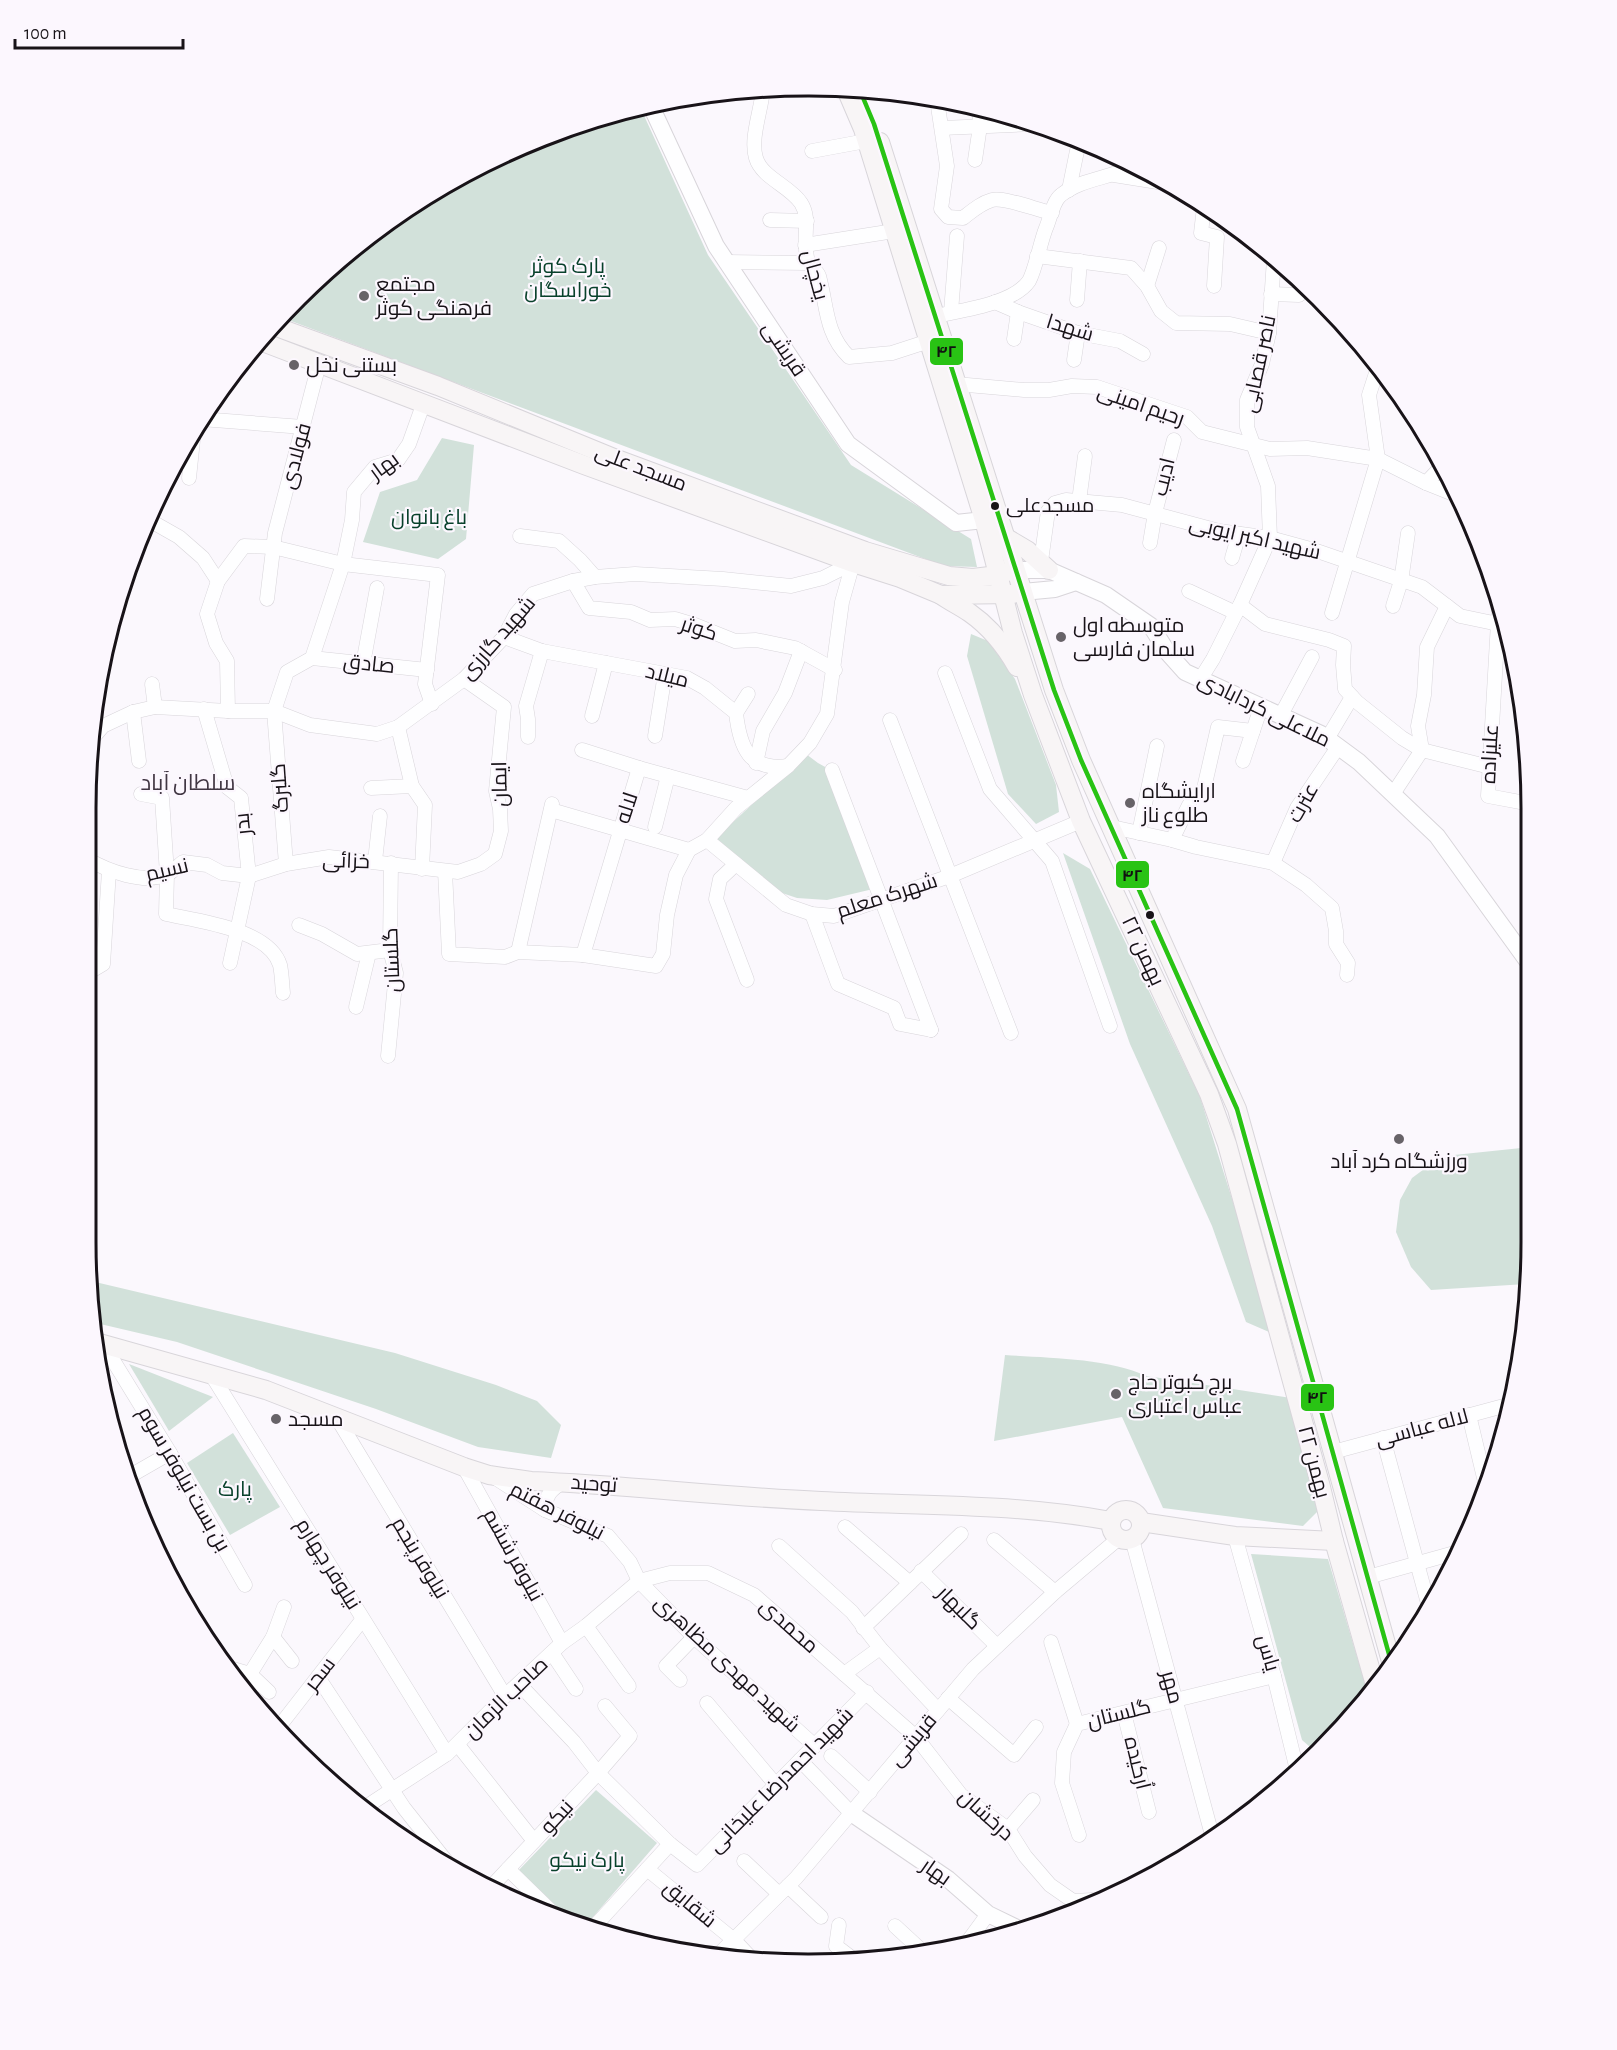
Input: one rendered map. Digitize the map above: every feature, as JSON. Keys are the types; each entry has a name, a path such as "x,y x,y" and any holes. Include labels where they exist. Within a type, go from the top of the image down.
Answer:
{"main road":[{"name":"۲۲ بهمن","path":"849,98 866,141 929,341 1006,572 1023,592 1054,690 1082,760 1237,1109 1389,1654"},
{"name":"۲۲ بهمن","path":"864,99 943,314 956,384 992,530"},
{"name":"مسجد علی","path":"283,329 438,386 611,466 853,563 900,578 941,595 970,613 996,637 1010,654 1033,695"},
{"name":"مسجد علی","path":"269,344 424,402 865,551 943,574 973,578 1006,572"},
{"path":"973,578 984,559 992,530 1027,550 1045,566"},
{"name":"۲۲ بهمن","path":"1006,572 1003,595 1013,633 1033,695 1081,820 1213,1104 1227,1144 1334,1541 1373,1676"},
{"path":"943,574 941,595 1003,595 1023,592"},
{"path":"1213,1104 1233,1098"},
{"name":"توحید","path":"104,1344 266,1390 489,1475 531,1481 820,1501 994,1507 1065,1512 1111,1521"},
{"path":"1120,1510 1133,1511 1141,1522 1141,1529 1125,1539 1113,1534 1111,1521 1114,1514 1120,1510"},
{"path":"1141,1522 1235,1536 1334,1541"}],"street":[{"name":"یخچال","path":"762,98 753,140 756,160 768,174 801,203 807,221 805,245 808,263 818,273 826,320 841,349 849,357 892,353 929,341"},
{"path":"938,108 947,166 941,209 948,217 963,218 975,208 992,200 1008,201 1052,213"},
{"name":"قریشی","path":"654,113 716,246 848,444 956,523 992,530"},
{"path":"975,160 980,117"},
{"path":"942,128 1009,125"},
{"path":"812,151 866,141"},
{"path":"1069,190 1077,149"},
{"path":"957,236 943,314 995,302 1014,294 1029,281 1040,243 1059,196 1081,182 1114,175 1125,170"},
{"path":"1114,175 1144,180"},
{"path":"1203,216 1202,233 1217,237 1214,286"},
{"path":"770,220 807,221"},
{"path":"805,245 894,231"},
{"path":"1147,286 1159,248"},
{"path":"1037,255 1131,268 1147,286 1161,311 1176,323 1230,324 1269,333"},
{"path":"1077,300 1080,261"},
{"path":"726,262 808,263"},
{"name":"ناصر قصابی","path":"1270,538 1268,486 1247,427 1247,400 1262,364 1269,333 1273,269"},
{"path":"1272,294 1299,295"},
{"name":"شهدا","path":"995,302 1078,333 1120,341 1143,354"},
{"path":"1014,339 1018,312"},
{"path":"1074,360 1078,333"},
{"name":"فولادی","path":"267,599 275,533 320,364"},
{"path":"1332,613 1378,459 1369,395 1375,376"},
{"name":"رحیم امینی","path":"956,384 1024,390 1049,390 1072,386 1097,387 1187,417 1202,432 1270,449 1307,448 1378,459 1447,491"},
{"name":"بهار","path":"343,564 352,520 354,492 375,467 398,460 409,444 424,402"},
{"path":"212,420 303,428"},
{"name":"ادیب","path":"1150,543 1155,513 1174,440"},
{"path":"189,478 192,451"},
{"path":"1079,501 1085,456"},
{"path":"1426,483 1437,472"},
{"name":"شهید اکبر ایوبی","path":"1045,566 1048,511 1055,503 1066,500 1122,505 1219,531 1270,538 1314,550 1422,587 1460,616 1497,624"},
{"path":"155,524 179,537 203,558 218,581"},
{"path":"1393,606 1401,581 1408,533"},
{"path":"1232,558 1239,534"},
{"path":"520,536 559,542 595,577"},
{"path":"1201,678 1214,658 1270,538"},
{"path":"228,711 227,661 216,643 207,614 218,581 244,546 273,547 343,564 438,575 425,684 432,704"},
{"path":"445,871 449,954 505,957 518,952 583,955 656,966 663,954 667,915 676,874 689,850 707,840 748,798 788,766 810,743 827,714 835,670 842,602 853,563"},
{"name":"شهید گارزی","path":"101,724 155,706 228,711 274,711 310,725 377,734 398,728 464,679 504,637 516,614 533,594 573,581 595,577 646,575 723,579 791,586 823,578 853,563"},
{"name":"صادق","path":"312,658 343,564"},
{"path":"1006,572 1045,566"},
{"name":"ملاعلی کردابادی","path":"1045,566 1107,596 1150,626 1168,653 1185,672 1281,716 1333,743 1359,762 1437,836 1521,952"},
{"name":"کوثر","path":"573,581 589,608 631,612 650,620 675,620 695,625 735,641 756,640 795,648 835,670"},
{"path":"1023,592 1055,589 1076,582"},
{"path":"363,664 376,588"},
{"path":"1190,591 1238,609 1265,624 1344,646 1345,689 1352,697 1402,738 1422,750 1490,767"},
{"path":"1393,794 1422,750 1418,726 1424,695 1427,647 1447,606"},
{"name":"علیزاده","path":"1499,634 1488,796 1521,802"},
{"name":"میلاد","path":"504,637 542,651 687,678 705,688 736,713"},
{"path":"528,737 526,706 542,651"},
{"path":"756,763 763,731 785,693 801,651"},
{"path":"1281,716 1312,657"},
{"name":"صادق","path":"274,711 287,672 312,658 427,670"},
{"path":"592,716 606,663"},
{"path":"945,673 990,789 1052,861 1110,1026"},
{"path":"655,736 665,674"},
{"name":"ایمان","path":"445,871 458,872 481,864 495,854 501,831 496,791 504,707 464,679"},
{"path":"152,684 155,706"},
{"path":"748,694 736,713 744,746 756,763 771,768 788,766"},
{"name":"عترت","path":"1273,863 1298,808 1333,743 1352,697"},
{"path":"1243,761 1261,707"},
{"name":"بدر","path":"204,709 227,788 241,798 249,876 230,963"},
{"name":"گلبرگ","path":"274,711 286,864"},
{"path":"133,712 139,761"},
{"path":"890,720 1011,1033"},
{"path":"1206,784 1218,727 1253,731"},
{"path":"398,728 412,786 424,805 422,868"},
{"path":"1139,833 1157,746"},
{"path":"582,750 639,768"},
{"name":"لاله","path":"583,955 639,768 748,798"},
{"path":"812,914 838,984 894,1008 900,1024 931,1030 832,770"},
{"path":"654,827 668,776"},
{"path":"371,788 412,786"},
{"path":"141,794 162,798 167,874 166,914 237,930 272,950 280,964 283,993"},
{"path":"1172,840 1189,805"},
{"path":"518,952 551,807 689,850"},
{"path":"375,861 380,816"},
{"name":"شهرک معلم","path":"707,840 786,905 812,914 834,916 950,876 1081,820"},
{"path":"1112,827 1172,840 1196,848 1273,863 1306,885 1332,908 1336,944 1348,963 1347,975"},
{"name":"خزائی","path":"249,876 286,864 329,856 445,871"},
{"name":"نسیم","path":"96,864 109,871 142,878 167,874 183,862 207,864 222,873 249,876"},
{"name":"گلستان","path":"388,1056 396,973 390,950 391,863"},
{"path":"736,864 720,879 716,899 747,980"},
{"path":"96,968 103,964 109,871"},
{"path":"299,924 357,954 390,950"},
{"path":"356,1007 369,953"},
{"name":"بن بست نیلوفر سوم","path":"104,1349 170,1453 245,1585"},
{"name":"نیلوفر چهارم","path":"211,1374 447,1755"},
{"name":"لاله عباسی","path":"1334,1452 1501,1407"},
{"path":"1469,1415 1483,1472"},
{"name":"نیلوفر پنجم","path":"337,1418 505,1696"},
{"path":"1383,1438 1426,1598"},
{"path":"135,1473 170,1453"},
{"name":"نیلوفر ششم","path":"464,1467 576,1689"},
{"name":"نیلوفر هفتم","path":"489,1475 545,1510 608,1536 630,1562 639,1581"},
{"path":"545,1510 545,1499 548,1493 563,1482"},
{"path":"845,1527 909,1583"},
{"path":"863,1628 961,1534"},
{"name":"یاس","path":"1235,1536 1275,1676 1295,1761"},
{"name":"قریشی","path":"725,1949 784,1890 973,1669 1055,1592 1125,1539"},
{"name":"مهر","path":"1125,1539 1176,1701 1210,1829"},
{"path":"994,1540 1055,1592"},
{"path":"779,1546 852,1612 880,1648 938,1710"},
{"path":"1368,1577 1449,1554"},
{"name":"گلبهار","path":"921,1571 997,1646"},
{"name":"محمدی","path":"639,1581 670,1573 708,1573 754,1595 916,1737"},
{"name":"صاحب الزمان","path":"371,1804 447,1755 505,1696 557,1648 639,1581"},
{"name":"شهید مهدی مظاهری","path":"639,1581 694,1637 815,1746"},
{"path":"251,1684 250,1674 273,1638 284,1607"},
{"name":"سحر","path":"283,1722 362,1620"},
{"path":"586,1626 629,1686"},
{"path":"680,1680 666,1666 694,1637"},
{"path":"273,1638 292,1661"},
{"path":"1051,1642 1077,1724"},
{"path":"844,1674 880,1648"},
{"path":"240,1671 250,1674 269,1692"},
{"name":"گلستان","path":"1079,1835 1062,1784 1064,1752 1077,1724 1275,1676"},
{"path":"318,1677 392,1791 439,1850"},
{"name":"شهید احمدرضا علیخانی","path":"519,1684 574,1742 598,1773 670,1844 697,1865 867,1692"},
{"path":"948,1698 1014,1755 1035,1727"},
{"path":"707,1703 776,1785"},
{"name":"نیکو","path":"496,1882 630,1736 605,1707"},
{"name":"اُرکیده","path":"1124,1713 1149,1812"},
{"name":"درخشان","path":"916,1737 961,1795 1008,1830 1025,1856 1050,1885 1073,1901 1079,1901"},
{"path":"458,1745 534,1841"},
{"path":"831,1756 870,1792"},
{"path":"800,1760 851,1813"},
{"path":"1008,1830 1033,1800"},
{"name":"بهار","path":"851,1813 948,1879 988,1914 1010,1925"},
{"path":"598,1922 670,1844"},
{"path":"744,1861 821,1917"},
{"path":"508,1869 542,1902"},
{"name":"شقایق","path":"647,1869 744,1950"},
{"path":"973,1934 988,1914"},
{"path":"839,1925 836,1946 844,1952"},
{"path":"895,1926 916,1945"}],"green space":[{"name":"پارک کوثر خوراسگان","path":"644,116 708,255 851,465 971,539 977,567 944,566 291,321 339,273 375,243 452,191 536,150 579,134"},
{"name":"باغ بانوان","path":"442,438 474,445 466,539 438,559 363,542 380,492 417,480"},
{"path":"971,634 988,641 1015,679 1056,785 1059,812 1036,824 1008,794 967,656"},
{"path":"806,754 827,768 873,889 827,900 797,898 776,891 716,838"},
{"path":"1063,853 1090,869 1200,1097 1254,1269 1269,1332 1246,1322 1212,1226 1130,1044"},
{"path":"1521,1148 1519,1284 1431,1290 1411,1267 1396,1232 1400,1200 1412,1178 1435,1161 1454,1155"},
{"path":"98,1283 395,1353 496,1385 537,1401 561,1425 551,1458 478,1447 376,1409 177,1342 101,1324"},
{"path":"1005,1355 1096,1362 1147,1376 1291,1398 1322,1507 1303,1526 1163,1508 1122,1417 994,1441"},
{"path":"129,1364 213,1397 169,1431"},
{"name":"پارک","path":"233,1433 280,1507 230,1535 187,1463"},
{"path":"1251,1554 1328,1559 1365,1685 1310,1747 1302,1740"},
{"name":"پارک نیکو","path":"596,1790 657,1843 591,1920 557,1908 517,1872"}],"transit line":[{"name":"۴۲","path":"863,99 874,124 1054,690 1081,760 1237,1109 1389,1654"}],"place":[{"name":"مجتمع فرهنگی کوثر","path":"364,296"},
{"name":"بستنی نخل","path":"294,365"},
{"name":"مسجدعلی","path":"995,506"},
{"name":"متوسطه اول سلمان فارسی","path":"1061,637"},
{"name":"ارایشگاه طلوع ناز","path":"1130,803"},
{"name":"ورزشگاه کرد آباد","path":"1399,1139"},
{"name":"برج کبوتر حاج عباس اعتباری","path":"1116,1394"},
{"name":"مسجد","path":"276,1419"}],"district":[{"name":"سلطان آباد","path":"188,783"}]}
